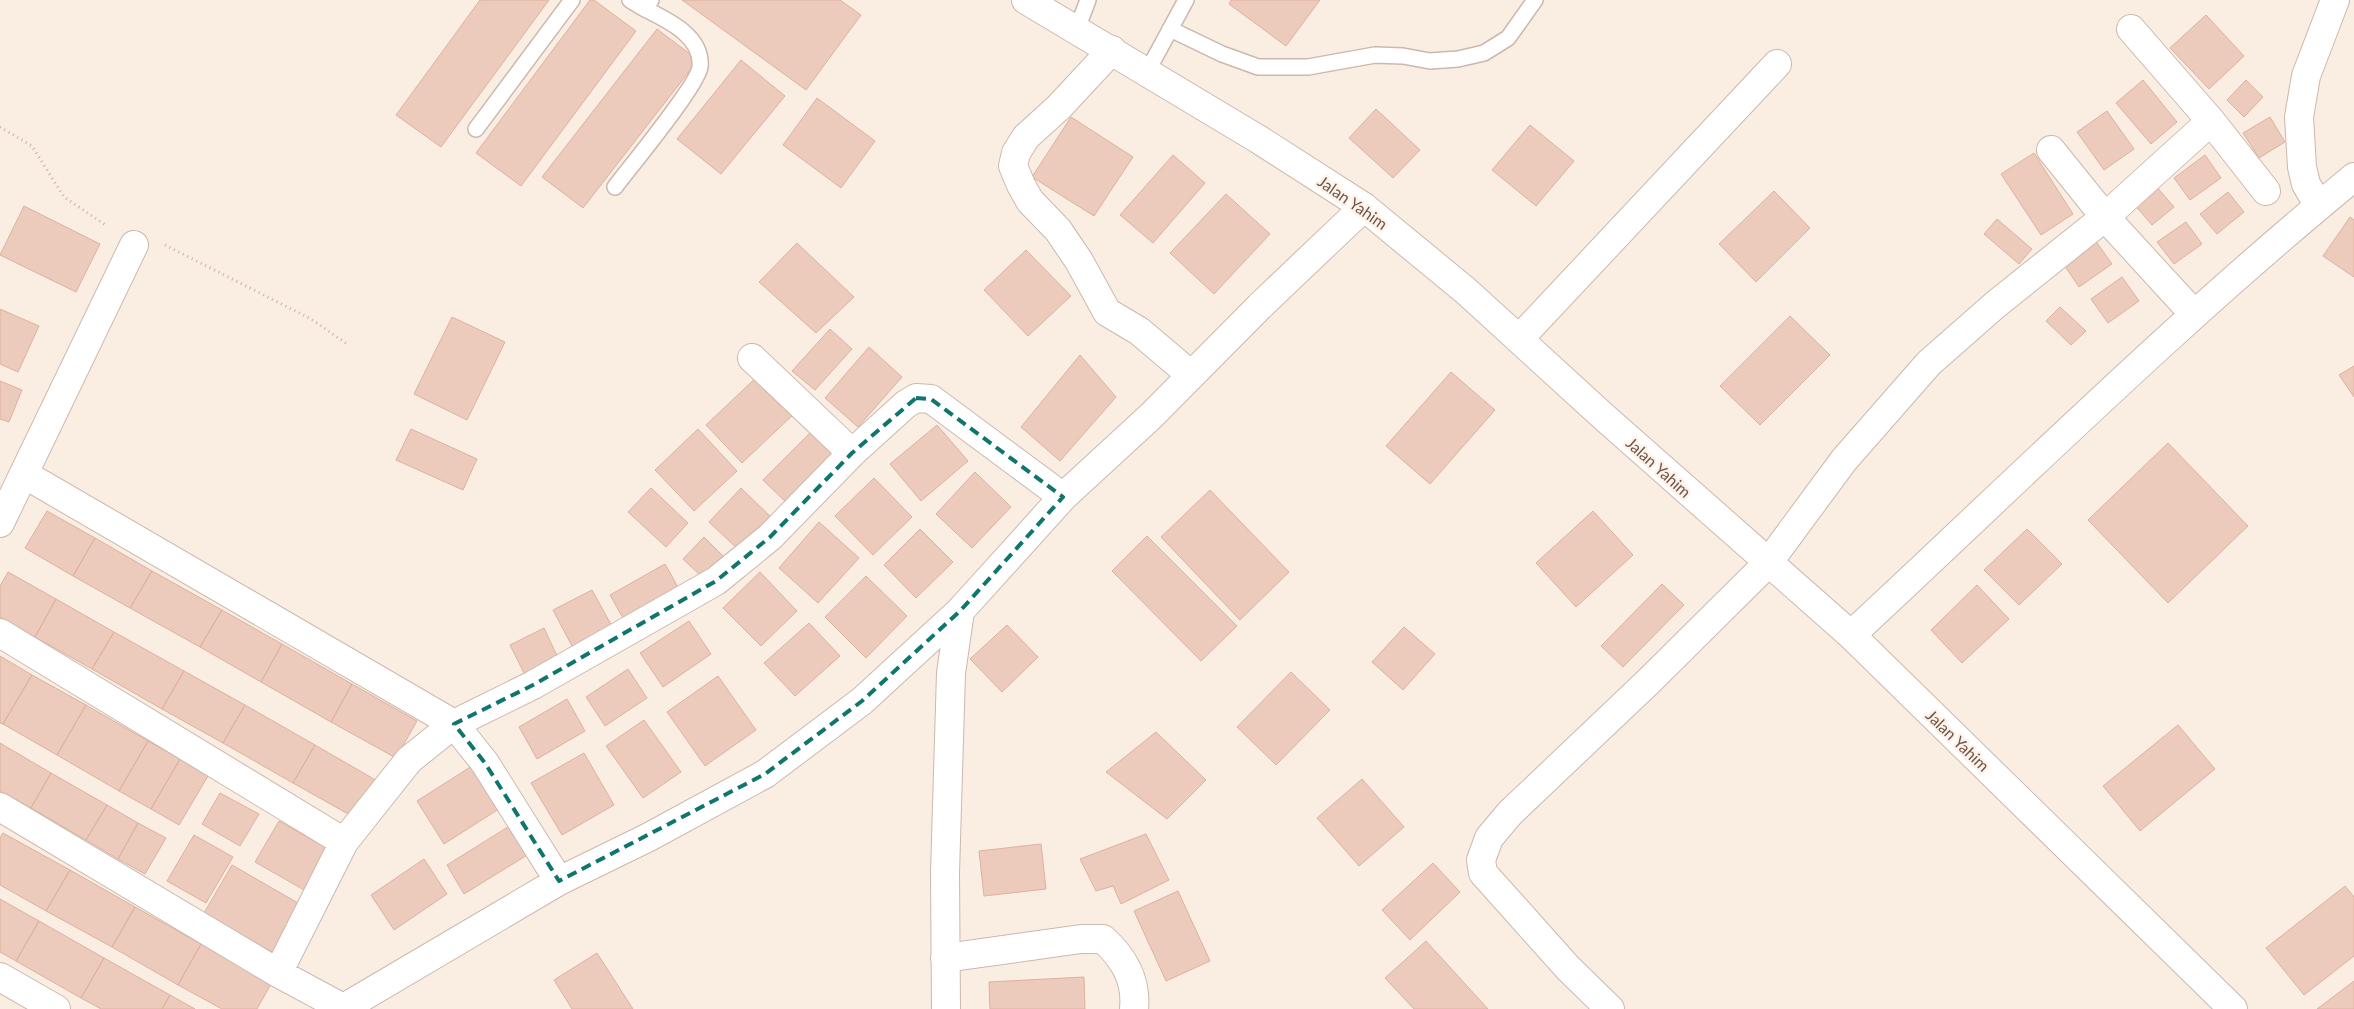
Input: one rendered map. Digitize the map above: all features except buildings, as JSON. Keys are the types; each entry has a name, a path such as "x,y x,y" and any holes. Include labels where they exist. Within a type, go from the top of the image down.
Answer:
{"street":[{"name":"Jalan Yahim","path":"1026,0 1112,50 1364,207 1466,291 1768,563 1851,635 2233,1009"},
{"path":"2319,206 2306,184 2302,167 2300,117 2306,76 2335,0"},
{"path":"2131,29 2211,121 2266,190"},
{"path":"1112,50 1059,107 1026,136 1016,153 1013,166 1030,201 1058,230 1079,261 1107,312 1139,331 1191,375"},
{"path":"1518,339 1777,64"},
{"path":"1610,1009 1568,968 1483,873 1481,860 1489,838 1510,813 1648,682 1768,563 1844,460 1929,362 1995,305 2105,216 2211,121"},
{"path":"2051,150 2105,216 2194,314"},
{"path":"1851,635 2067,430 2194,314 2354,177"},
{"path":"0,807 278,973 342,1008 559,881 658,832 765,774 862,701 960,611 1063,497 1364,207"},
{"path":"0,523 134,244"},
{"path":"752,358 852,453"},
{"path":"278,973 344,842 409,760 454,724 533,685 716,581 770,538 852,453 906,404 916,398 931,399 1063,497"},
{"path":"24,474 454,724 485,763 559,881"},
{"path":"946,1009 945,958 951,673 960,611"},
{"path":"0,633 344,842"},
{"path":"945,958 1081,939 1102,939 1115,950 1133,983 1134,1009"},
{"path":"0,977 56,1009"}],"lane":[{"path":"476,129 572,0"},
{"path":"615,187 692,87 700,67 698,54 690,38 671,21 648,5 630,0"},
{"path":"1077,29 1088,0"},
{"path":"1147,72 1186,0"},
{"path":"1170,29 1222,54 1258,67 1308,67 1375,55 1403,56 1430,61 1458,59 1484,53 1508,38 1535,0"}],"highlighted area":[{"path":"916,398 931,399 1063,497 960,611 862,701 765,774 559,881 485,763 454,724 533,685 716,581 770,537 852,453"}]}
